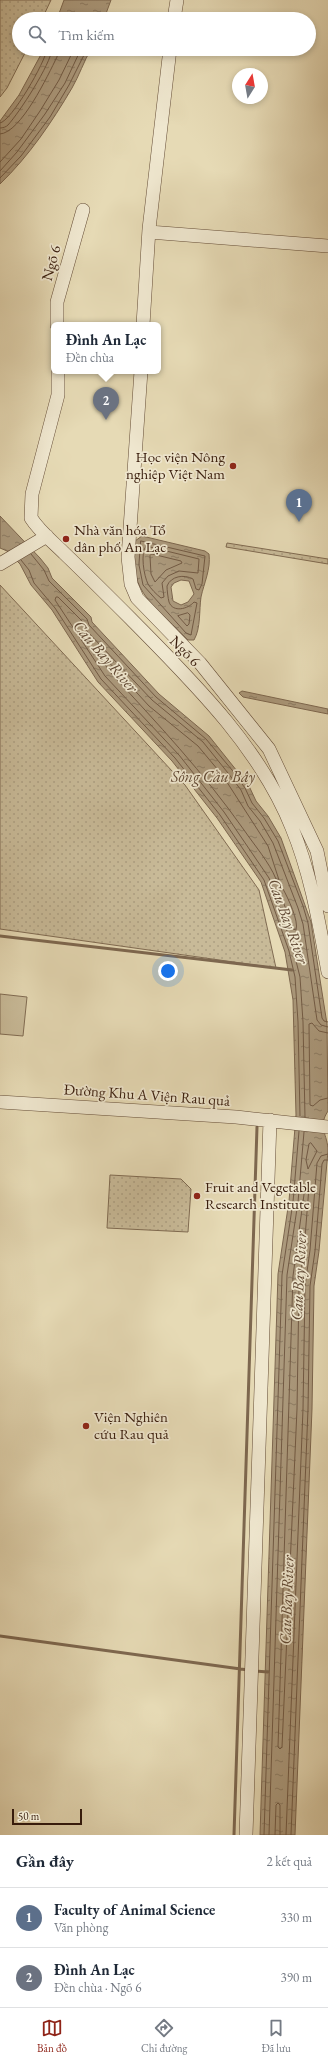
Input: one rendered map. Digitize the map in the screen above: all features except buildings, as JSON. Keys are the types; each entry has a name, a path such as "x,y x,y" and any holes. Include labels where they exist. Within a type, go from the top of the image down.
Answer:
{"street":[{"path":"175,12 177,0"},
{"path":"144,322 149,232 169,56"},
{"name":"Ngõ 6","path":"57,322 57,302 83,210"},
{"path":"149,232 328,246"},
{"name":"Ngõ 6","path":"58,374 58,395 32,494 30,514 31,520 44,538 192,680 231,727 262,772 279,800 292,827 303,859 315,904 328,972"},
{"path":"141,374 128,557 131,584 136,598 200,663 269,749 317,851 328,906"},
{"path":"0,564 44,538"},
{"name":"Đường Khu A Viện Rau quả","path":"0,1102 270,1120 328,1127"},
{"path":"246,1835 270,1120"}],"shaded area":[{"path":"0,0 51,0 45,12 12,12 12,56 23,56 7,88 0,97"},
{"path":"227,543 328,559 328,564 226,547"},
{"path":"0,585 185,785 259,890 276,968 0,929"},
{"path":"0,994 27,997 23,1036 0,1034"},
{"path":"110,1175 181,1179 191,1189 188,1232 107,1228"}],"water":[{"path":"64,0 111,0 107,12 60,12"},
{"path":"40,56 88,56 72,88 48,126 21,162 0,184 0,121 19,95"},
{"name":"Sông Cầu Bây","path":"0,516 40,558 48,568 52,578 91,617 92,622 159,694 209,736 249,786 256,801 268,816 281,838 311,922 327,1024 328,1111 323,1122 323,1127 328,1145 328,1151 319,1251 314,1286 312,1409 295,1835 260,1835 278,1274 289,1201 296,1115 293,1000 285,952 261,882 217,818 172,761 98,682 52,610 31,585 20,564 7,551 0,548"},
{"path":"142,536 205,551 209,554 208,571 201,597 199,625 194,640 188,640 148,600 140,587 135,570 135,541","holes":["181,580 189,581 194,594 188,602 181,605 173,601 171,587 174,583"]},
{"path":"242,691 328,709 328,714 243,697 239,693"}],"waterway":[{"name":"Cau Bay River","path":"0,936 292,970"},
{"path":"234,1835 257,1127"},
{"path":"0,1636 248,1670"},
{"path":"255,1671 268,1672"}],"place":[{"name":"Đình An Lạc","path":"106,420"},
{"name":"Học viện Nông nghiệp Việt Nam","path":"233,466"},
{"name":"Faculty of Animal Science","path":"299,522"},
{"name":"Nhà văn hóa Tổ dân phố An Lạc","path":"66,539"},
{"name":"Fruit and Vegetable Research Institute","path":"197,1196"},
{"name":"Viện Nghiên cứu Rau quả","path":"86,1426"}]}
